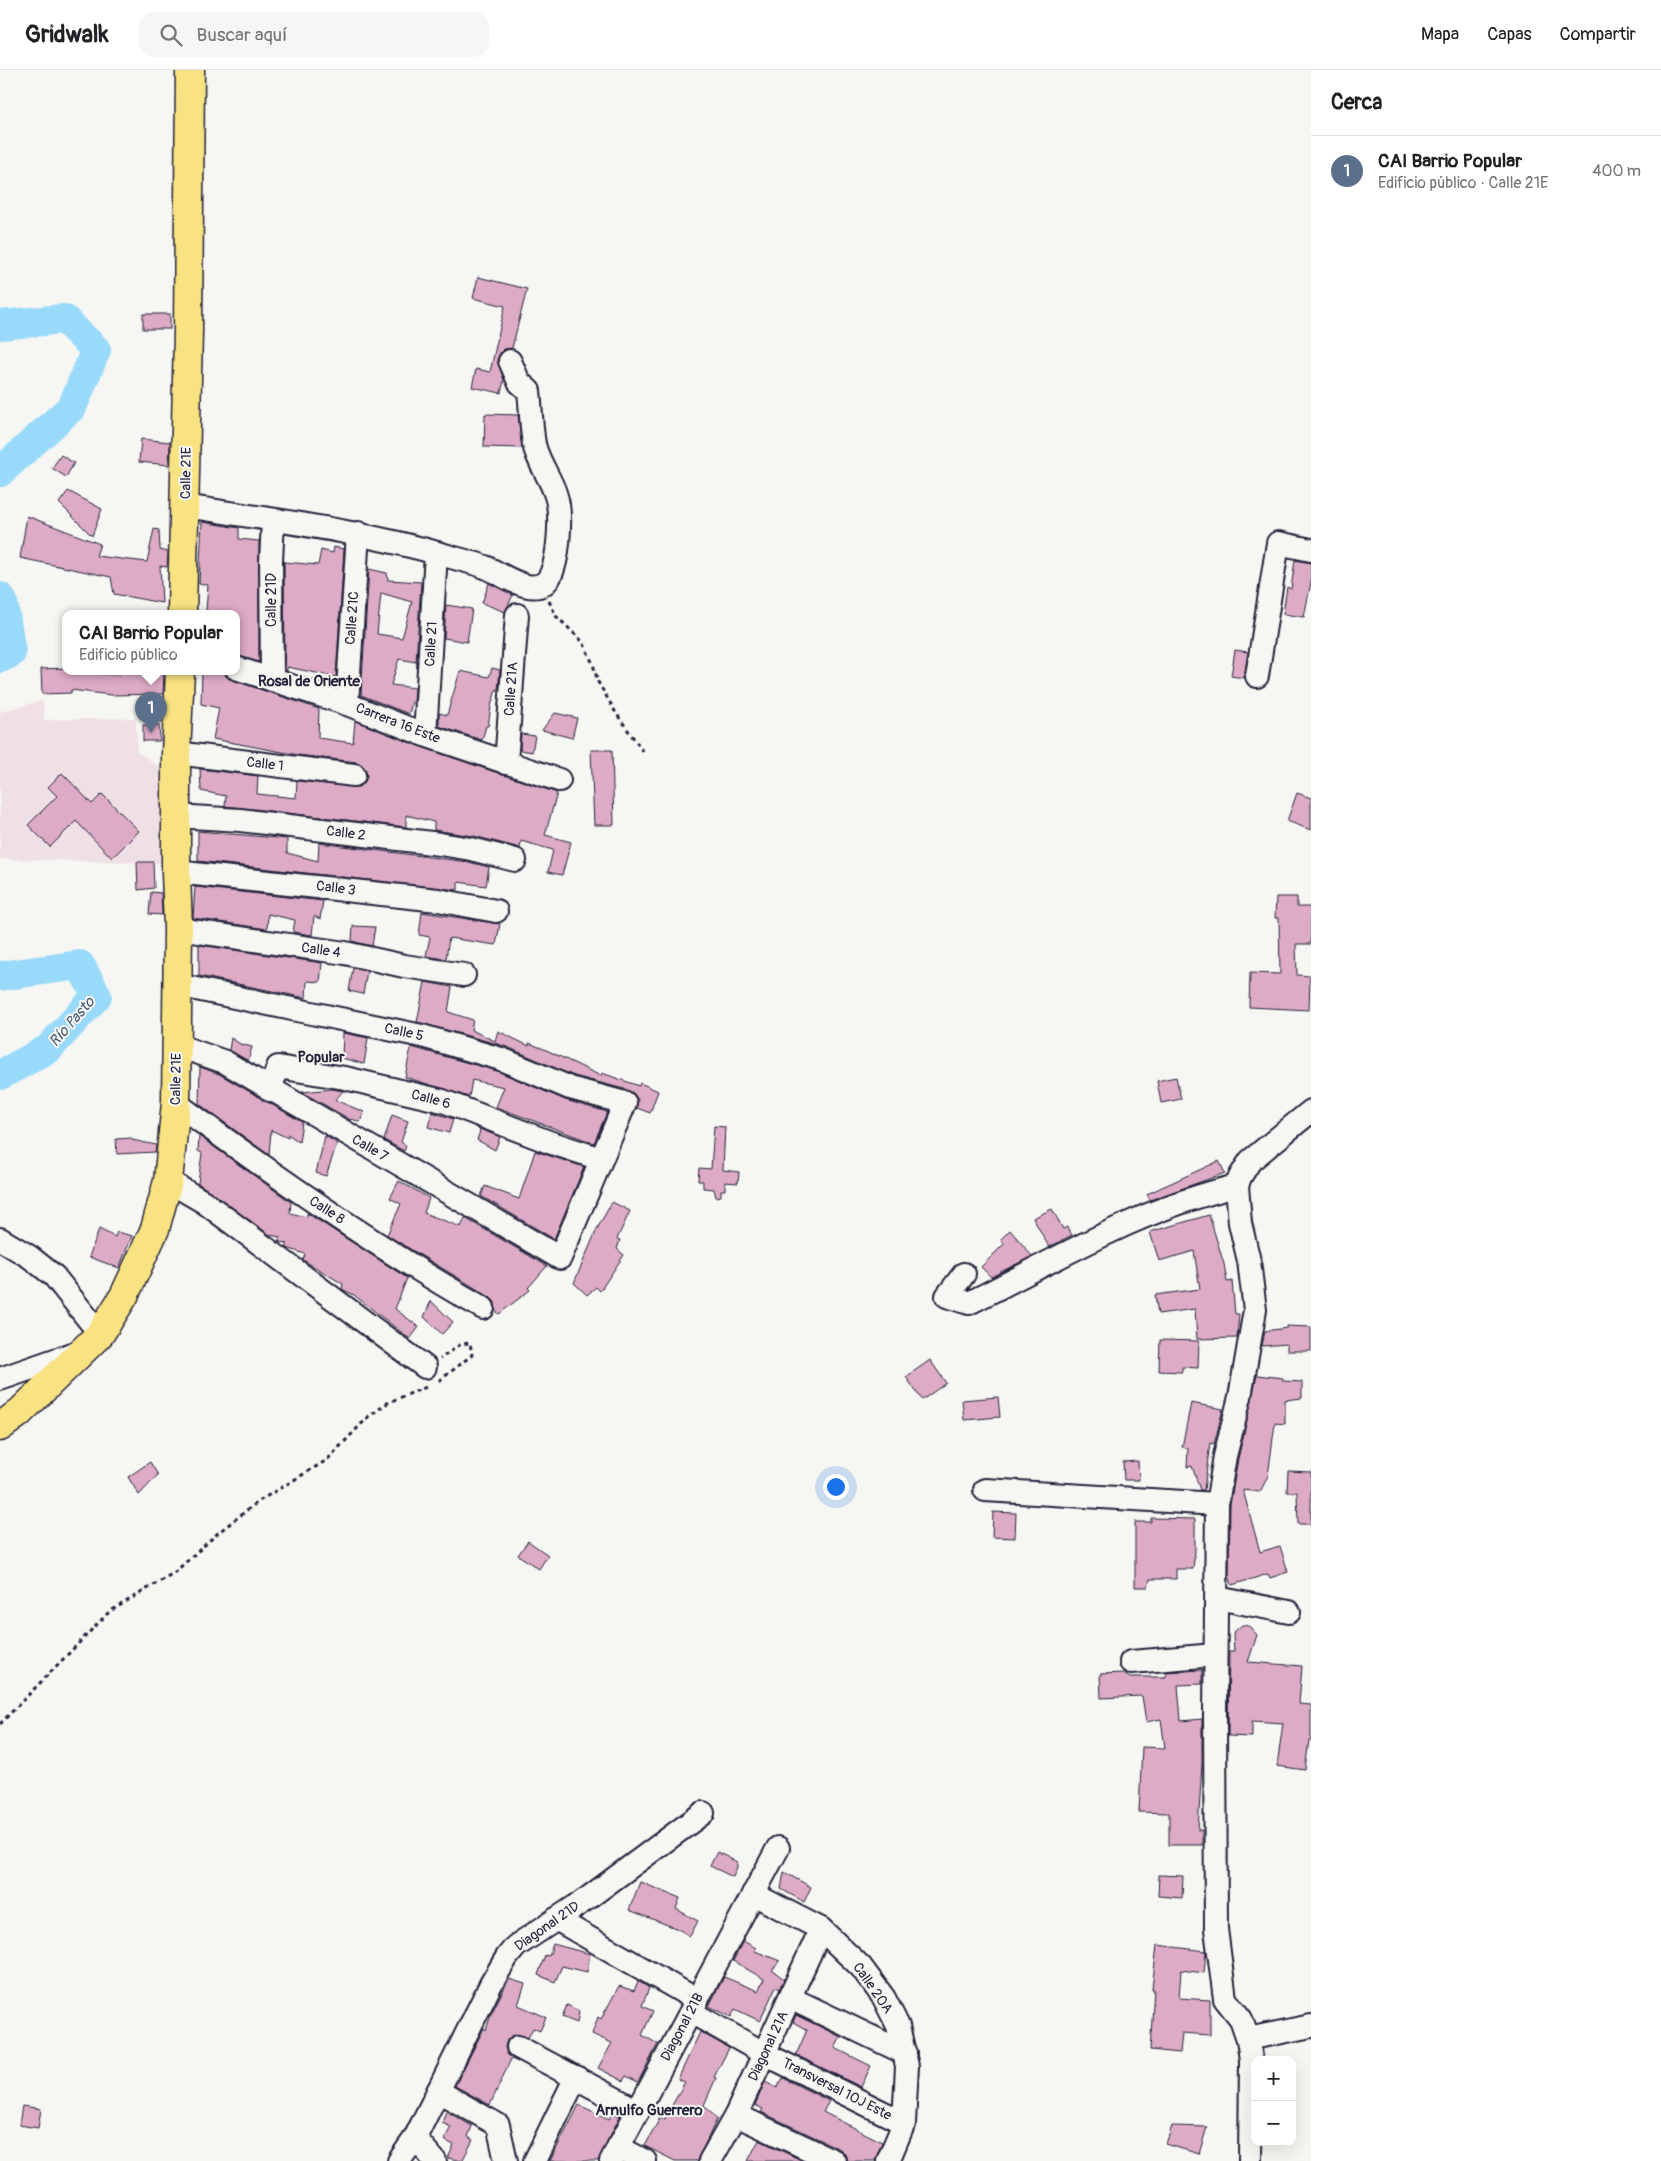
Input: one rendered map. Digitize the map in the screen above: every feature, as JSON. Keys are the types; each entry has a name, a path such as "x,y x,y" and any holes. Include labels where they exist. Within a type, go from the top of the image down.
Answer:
{"main road":[{"name":"Calle 21E","path":"182,610 188,332 190,70"},
{"name":"Calle 21E","path":"0,1427 19,1412 92,1342 124,1296 155,1229 168,1181 176,1103 178,929 176,753 180,675"}],"street":[{"path":"185,506 358,533 436,552 485,567 519,585 532,586 541,584 548,579 555,559 559,529 556,496 542,468 534,444 529,391 519,382 510,361"},
{"name":"Calle 21D","path":"272,680 271,562 273,520"},
{"name":"Calle 21C","path":"347,704 358,533"},
{"path":"1257,676 1278,543 1311,550"},
{"name":"Calle 21","path":"425,734 436,552"},
{"name":"Calle 21A","path":"506,763 517,615"},
{"name":"Carrera 16 Este","path":"240,669 347,704 425,734 559,780"},
{"name":"Calle 1","path":"176,753 354,775"},
{"name":"Calle 2","path":"176,816 240,820 471,848 515,860"},
{"name":"Calle 3","path":"176,872 438,900 496,912"},
{"name":"Calle 4","path":"178,929 345,953 404,966 464,975"},
{"name":"Calle 5","path":"177,986 422,1036 501,1059 570,1088 625,1104 601,1159"},
{"name":"Calle 7","path":"176,1045 225,1062 560,1258 601,1159"},
{"name":"Calle 6","path":"270,1090 278,1067 345,1078 443,1101 549,1142 601,1159"},
{"name":"Calle 8","path":"176,1103 267,1171 450,1289 483,1308"},
{"path":"1251,2161 1251,2060 1248,2039 1240,2019 1225,1999 1216,1929 1215,1655 1217,1504 1225,1456 1240,1397 1255,1310 1249,1261 1240,1223 1237,1186 1250,1161 1311,1111"},
{"path":"168,1181 204,1202 425,1367"},
{"path":"964,1274 947,1296 969,1302 1115,1228 1179,1203 1237,1186"},
{"path":"0,1239 30,1257 54,1276 92,1342 0,1379"},
{"path":"985,1490 1217,1504"},
{"path":"1217,1598 1289,1612"},
{"path":"1132,1662 1215,1655"},
{"name":"Diagonal 21D","path":"399,2161 415,2138 491,1984 516,1946 702,1813"},
{"name":"Diagonal 21B","path":"615,2154 778,1848"},
{"name":"Calle 20A","path":"753,1894 821,1929 861,1968 884,1998 898,2026 907,2066 904,2123 888,2161"},
{"name":"Transversal 10J Este","path":"556,1919 694,2006 765,2054 904,2123"},
{"name":"Diagonal 21A","path":"710,2161 736,2115 821,1929"},
{"path":"790,1998 905,2053"},
{"path":"1248,2039 1311,2026"},
{"path":"518,2047 638,2111"},
{"path":"535,2161 576,2077"},
{"path":"438,2091 498,2125 506,2161"},
{"path":"736,2115 834,2161"},
{"path":"415,2138 435,2161"},
{"path":"615,2154 645,2161"}],"path":[{"path":"541,584 556,616 583,642 594,664 598,682 616,713 644,752"},
{"path":"0,1724 109,1612 176,1572 219,1532 259,1501 327,1460 368,1417 388,1402 440,1381 472,1355 470,1343 461,1344 441,1359 425,1367"}],"shaded area":[{"path":"43,700 44,720 136,718 137,752 163,769 161,863 0,859 0,712"}],"building":[{"path":"478,277 527,289 512,348 504,349 497,359 504,380 501,393 472,387 476,369 490,372 505,306 473,298"},
{"path":"143,314 170,314 170,329 143,329"},
{"path":"485,414 518,415 522,448 484,447"},
{"path":"141,439 170,442 169,465 139,462"},
{"path":"61,455 74,463 66,477 52,468"},
{"path":"68,491 102,509 92,536 59,503"},
{"path":"27,516 100,544 96,556 147,562 154,529 159,530 160,550 168,552 167,567 160,566 162,603 114,594 111,577 20,558"},
{"path":"202,522 239,528 239,539 259,541 259,662 240,656 240,610 206,610 208,585 199,584"},
{"path":"334,547 344,549 336,677 287,667 287,671 285,670 284,562 318,565 321,550 333,553"},
{"path":"1295,560 1311,563 1311,582 1304,617 1283,614 1287,587 1291,589"},
{"path":"369,569 387,573 388,580 421,582 416,662 399,659 391,685 415,688 414,702 412,702 409,714 361,695","holes":["381,593 412,602 402,638 377,634"]},
{"path":"489,583 513,595 505,612 482,603"},
{"path":"446,605 472,609 467,642 444,638"},
{"path":"1235,650 1248,652 1244,678 1231,676"},
{"path":"62,668 62,675 164,675 163,694 111,695 71,690 71,693 42,694 41,669"},
{"path":"492,668 500,670 498,690 496,690 488,726 486,726 482,740 439,726 439,713 447,715 460,671 489,677"},
{"path":"202,675 226,675 232,680 319,709 318,738 353,743 355,721 421,747 557,793 545,835 571,842 562,875 548,872 553,850 521,841 520,848 474,836 434,830 434,822 406,815 406,827 225,806 226,796 201,791 200,769 258,776 257,794 296,798 297,781 359,787 365,782 366,770 356,762 298,755 213,739 219,708 201,704"},
{"path":"555,713 577,718 572,738 542,730"},
{"path":"143,725 159,725 160,741 143,741"},
{"path":"521,734 535,736 532,752 520,750"},
{"path":"591,750 612,750 614,825 594,825"},
{"path":"62,773 92,804 102,794 139,831 112,858 76,821 50,847 28,825 57,796 48,787"},
{"path":"1297,793 1311,798 1311,830 1287,821"},
{"path":"198,831 287,839 287,853 318,861 319,843 468,862 489,867 486,886 458,882 458,890 198,861"},
{"path":"137,862 153,862 154,888 138,890"},
{"path":"195,887 323,901 320,919 314,916 312,935 293,932 295,920 268,914 267,929 193,918"},
{"path":"151,892 161,893 162,915 149,914"},
{"path":"1276,897 1297,897 1297,907 1311,907 1311,944 1296,944 1297,975 1310,976 1309,1010 1249,1007 1250,973 1280,974 1279,918 1275,918"},
{"path":"422,912 500,924 496,945 449,938 446,959 426,956 430,937 419,935"},
{"path":"353,926 375,927 372,946 352,941"},
{"path":"199,945 322,963 320,982 307,981 306,998 199,976"},
{"path":"353,968 367,971 363,994 349,991"},
{"path":"425,982 452,987 448,1012 473,1020 471,1030 495,1041 498,1031 529,1046 529,1043 544,1049 601,1076 602,1073 639,1086 640,1083 658,1091 650,1113 637,1108 638,1100 628,1090 574,1076 505,1046 417,1022"},
{"path":"343,1033 368,1038 364,1064 342,1058"},
{"path":"231,1038 240,1044 252,1047 248,1061 229,1050"},
{"path":"411,1047 497,1071 565,1100 607,1112 594,1143 496,1107 504,1087 472,1080 469,1097 405,1077"},
{"path":"200,1067 219,1074 302,1122 299,1142 288,1134 288,1138 271,1130 269,1155 199,1104"},
{"path":"1176,1077 1181,1099 1161,1103 1157,1081"},
{"path":"332,1089 343,1091 335,1100 364,1112 360,1122 351,1120 302,1092"},
{"path":"432,1112 453,1119 449,1133 428,1127"},
{"path":"392,1115 408,1121 401,1142 406,1146 404,1151 384,1140"},
{"path":"714,1126 725,1127 723,1170 739,1172 738,1183 725,1182 725,1190 721,1190 721,1196 716,1197 714,1189 703,1188 703,1181 698,1181 699,1168 711,1169"},
{"path":"477,1128 500,1137 495,1150 477,1140 480,1131"},
{"path":"199,1136 291,1202 290,1213 307,1217 307,1213 407,1278 395,1309 419,1327 410,1339 354,1295 342,1289 343,1284 303,1260 305,1254 287,1248 287,1244 278,1241 280,1237 270,1235 198,1183 202,1153 198,1151"},
{"path":"325,1136 337,1143 326,1176 316,1173"},
{"path":"132,1138 132,1140 156,1145 155,1152 117,1154 116,1139"},
{"path":"535,1151 584,1167 554,1239 481,1196 485,1186 519,1199"},
{"path":"1219,1161 1225,1173 1150,1200 1147,1194"},
{"path":"399,1181 429,1198 424,1213 461,1227 465,1218 547,1266 528,1288 530,1290 499,1314 495,1311 495,1302 490,1297 387,1235 401,1204 390,1198"},
{"path":"612,1202 630,1211 617,1239 620,1240 617,1249 624,1255 600,1291 596,1287 587,1295 574,1283 597,1229"},
{"path":"1052,1209 1063,1229 1067,1227 1072,1235 1049,1247 1033,1218"},
{"path":"1209,1215 1224,1264 1227,1282 1232,1281 1235,1314 1239,1314 1237,1338 1197,1339 1195,1309 1158,1314 1155,1295 1200,1289 1194,1251 1159,1261 1150,1232"},
{"path":"99,1229 115,1237 117,1232 132,1236 119,1268 89,1257"},
{"path":"1010,1230 1032,1256 991,1277 981,1267 1004,1244 1001,1239"},
{"path":"431,1301 453,1322 442,1334 424,1317"},
{"path":"1287,1326 1311,1327 1311,1351 1287,1351 1287,1344 1262,1346 1265,1331 1287,1328"},
{"path":"1160,1340 1199,1341 1198,1368 1182,1367 1182,1372 1159,1371"},
{"path":"930,1360 946,1383 922,1400 906,1377"},
{"path":"1257,1375 1283,1378 1283,1381 1302,1382 1302,1398 1285,1400 1285,1424 1275,1423 1268,1476 1260,1492 1243,1490 1260,1552 1280,1546 1288,1572 1270,1578 1268,1574 1232,1585 1229,1576 1230,1505 1238,1459"},
{"path":"998,1397 1000,1417 964,1420 962,1400"},
{"path":"1191,1403 1223,1409 1214,1444 1210,1443 1204,1490 1200,1490 1192,1466 1187,1467 1188,1448 1182,1447"},
{"path":"1138,1461 1139,1480 1124,1480 1123,1462"},
{"path":"150,1462 158,1475 139,1495 128,1477"},
{"path":"1288,1471 1311,1472 1311,1524 1298,1524 1297,1492 1287,1492"},
{"path":"993,1512 1016,1513 1015,1538 992,1537"},
{"path":"1151,1518 1195,1519 1193,1569 1176,1569 1176,1579 1150,1579 1148,1587 1135,1587 1135,1522 1151,1522"},
{"path":"528,1541 548,1555 539,1569 518,1555"},
{"path":"1242,1625 1249,1626 1257,1635 1248,1662 1302,1666 1299,1704 1311,1705 1311,1740 1309,1740 1305,1770 1277,1766 1283,1723 1252,1721 1252,1737 1228,1736 1229,1651 1234,1651 1233,1633"},
{"path":"1202,1670 1202,1684 1178,1685 1181,1721 1202,1719 1202,1763 1198,1830 1202,1830 1202,1845 1169,1845 1169,1813 1139,1812 1142,1747 1165,1748 1161,1719 1146,1722 1142,1696 1101,1698 1100,1674 1124,1673 1130,1677 1166,1677 1166,1672"},
{"path":"717,1852 737,1862 733,1877 710,1866"},
{"path":"784,1872 811,1887 804,1902 781,1889"},
{"path":"1159,1875 1183,1876 1182,1898 1158,1896"},
{"path":"640,1882 680,1898 676,1909 698,1921 690,1936 678,1929 629,1910"},
{"path":"743,1941 756,1948 755,1951 780,1961 772,1970 784,1979 779,1989 776,1986 760,2021 735,2009 731,2017 709,2006 724,1977 758,1991 764,1979 733,1961"},
{"path":"553,1944 590,1954 587,1972 562,1966 555,1982 538,1975 545,1955 549,1956"},
{"path":"1157,1945 1206,1951 1204,1973 1181,1970 1179,1998 1210,2000 1210,2035 1182,2033 1180,2053 1150,2050 1154,1989 1152,1989"},
{"path":"509,1979 525,1984 518,2005 546,2017 540,2031 533,2028 528,2038 517,2034 507,2040 505,2047 507,2054 518,2062 511,2059 490,2105 455,2086 484,2028 486,2030 491,2014"},
{"path":"638,1981 649,1988 642,2006 653,2011 642,2035 658,2044 638,2082 626,2076 623,2081 598,2068 612,2043 592,2034 598,2017 601,2019 619,1986 634,1991"},
{"path":"567,2005 579,2011 577,2023 562,2017"},
{"path":"796,2015 841,2037 835,2048 871,2066 861,2087 796,2055 807,2030 793,2022"},
{"path":"700,2032 729,2048 714,2077 716,2078 704,2105 717,2119 697,2161 675,2161 645,2146 660,2118 664,2120 685,2082 678,2079"},
{"path":"783,2078 829,2101 823,2112 882,2142 875,2161 847,2161 845,2154 840,2149 761,2112 763,2109 755,2105 765,2082 777,2088"},
{"path":"579,2105 609,2119 613,2112 620,2116 598,2161 550,2161"},
{"path":"22,2106 41,2109 38,2128 19,2125"},
{"path":"446,2111 472,2126 468,2137 473,2140 462,2161 448,2158 454,2145 444,2140 451,2127 442,2123"},
{"path":"1172,2126 1207,2127 1199,2154 1166,2144"},
{"path":"759,2140 803,2161 748,2161"}],"waterway":[{"name":"Río Pasto","path":"0,325 64,319 96,350 72,407 0,472"},
{"name":"Río Pasto","path":"0,597 3,602 11,653 0,658"},
{"name":"Río Pasto","path":"0,976 80,965 97,996 48,1049 0,1075"}],"place":[{"name":"CAI Barrio Popular","path":"151,733"}],"district":[{"name":"Rosal de Oriente","path":"309,681"},
{"name":"Popular","path":"321,1057"},
{"name":"Arnulfo Guerrero","path":"649,2110"}]}
